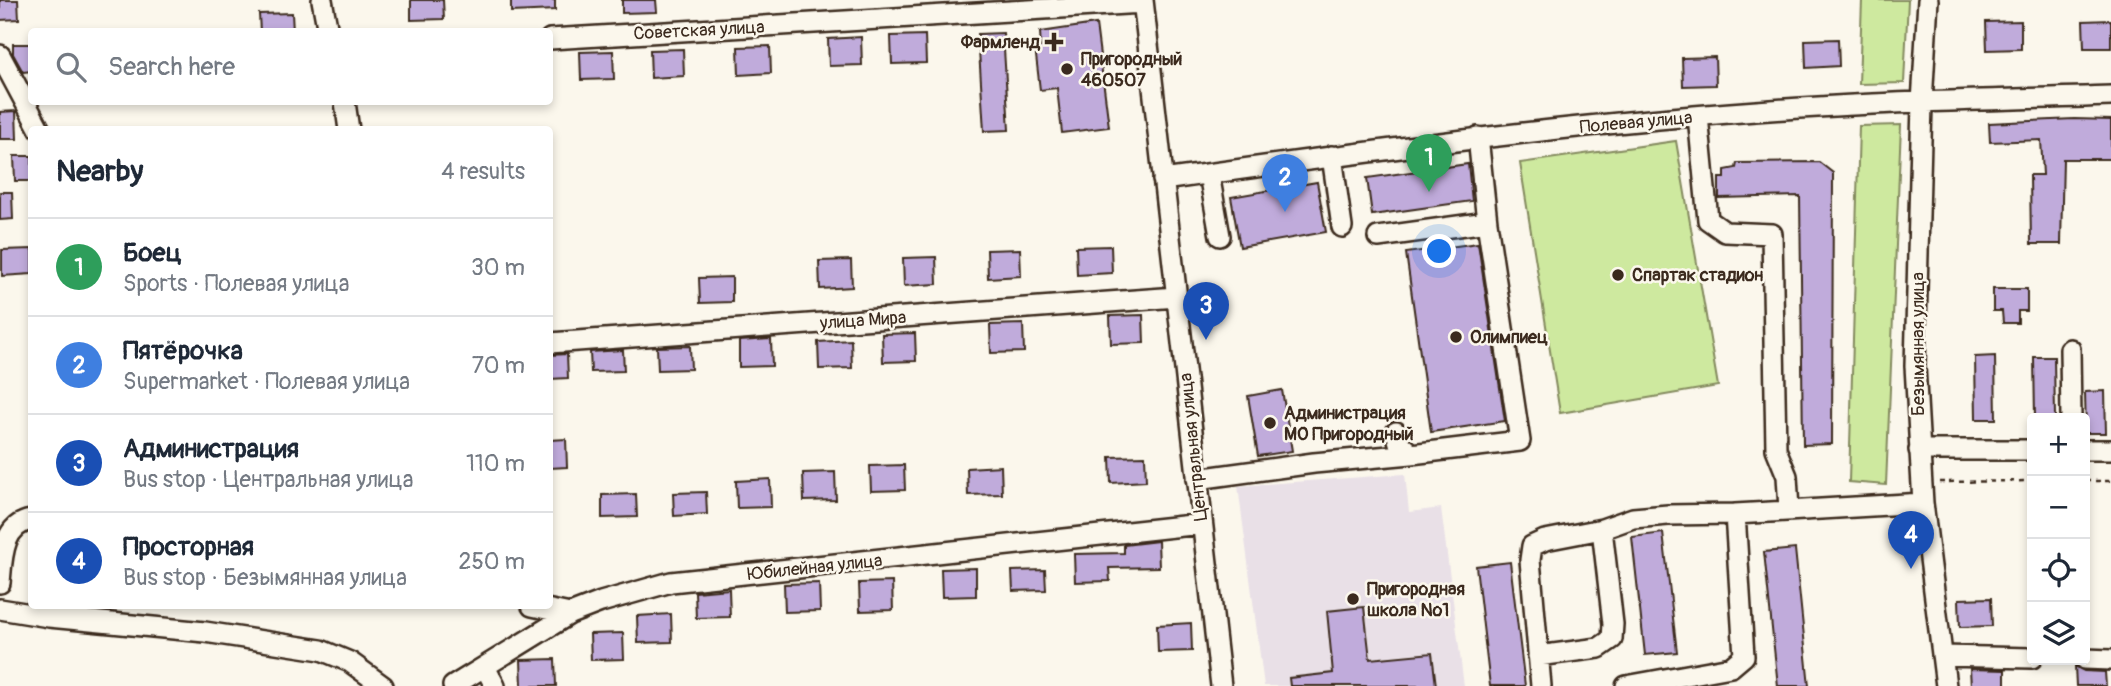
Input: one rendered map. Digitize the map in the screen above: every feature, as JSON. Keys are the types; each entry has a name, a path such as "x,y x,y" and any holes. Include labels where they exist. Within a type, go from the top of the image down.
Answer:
{"street":[{"path":"322,0 327,28"},
{"name":"Безымянная улица","path":"1928,0 1922,103 1915,366 1923,503 1946,686"},
{"name":"Советская улица","path":"553,39 1143,2"},
{"name":"Центральная улица","path":"1143,2 1163,180 1182,284 1197,479 1221,686"},
{"path":"0,55 38,126"},
{"name":"Полевая улица","path":"1163,180 1478,138 1698,116 1873,104 2111,96"},
{"path":"345,105 348,126"},
{"path":"1698,116 1708,220 1725,232 1772,234 1776,449 1787,476 1789,510"},
{"path":"1197,479 1314,463 1520,441 1478,138"},
{"path":"1332,156 1342,227"},
{"path":"1209,174 1220,236"},
{"path":"1378,237 1488,222"},
{"name":"улица Мира","path":"553,343 1182,284"},
{"path":"2070,349 2071,413"},
{"path":"1396,432 1399,443 1411,454"},
{"path":"1919,450 2027,450"},
{"path":"2090,450 2111,450"},
{"path":"1541,686 1530,559 1532,546 1545,540 1602,529 1633,518 1923,503"},
{"path":"1626,686 1731,667 1744,656 1735,514"},
{"path":"0,583 4,549 11,531 28,521"},
{"name":"Юбилейная улица","path":"453,686 570,614 671,582 1202,524"},
{"path":"1538,656 1600,648 1612,639 1613,624 1602,529"},
{"path":"0,609 49,617 205,632 321,650 349,662 374,684"},
{"path":"546,609 570,614"},
{"path":"1942,656 2027,658"},
{"path":"2090,659 2111,660"},
{"path":"485,667 495,686"}],"path":[{"path":"1921,482 2027,481"},
{"path":"2090,481 2111,481"}],"shaded area":[{"name":"Пригородная школа №1","path":"1405,474 1409,512 1441,508 1464,686 1264,686 1238,486"}],"green space":[{"path":"1862,0 1908,0 1904,83 1859,84"},
{"path":"1901,125 1886,485 1849,482 1859,126"},
{"name":"Спартак стадион","path":"1676,141 1718,386 1560,413 1520,163"}],"building":[{"path":"0,0 18,0 19,19 0,20"},
{"path":"411,0 443,0 444,19 411,20"},
{"path":"511,0 555,0 555,10 511,12"},
{"path":"622,0 656,0 657,12 622,13"},
{"path":"292,13 293,28 260,28 259,14"},
{"path":"2111,20 2111,48 2084,48 2083,21"},
{"path":"2021,21 2021,49 1987,50 1986,22"},
{"path":"1096,24 1109,127 1062,133 1057,88 1040,90 1035,47 1041,47 1040,32"},
{"path":"1003,33 1009,130 984,131 978,34"},
{"path":"925,35 926,63 892,64 891,36"},
{"path":"861,37 862,65 829,66 828,39"},
{"path":"1838,39 1839,66 1806,68 1805,40"},
{"path":"13,44 28,44 28,71 23,72 13,54"},
{"path":"770,46 771,73 739,75 738,47"},
{"path":"683,49 684,76 651,78 650,50"},
{"path":"613,51 614,79 581,80 580,52"},
{"path":"1715,57 1716,85 1683,86 1682,58"},
{"path":"16,111 17,139 0,139 0,112"},
{"path":"2111,120 2111,159 2063,159 2061,244 2031,244 2030,175 2043,175 2041,140 1990,142 1989,123"},
{"path":"14,156 28,156 28,181 15,181"},
{"path":"1819,162 1833,173 1832,444 1803,445 1800,196 1719,198 1719,178 1725,178 1725,170 1736,168 1737,163"},
{"path":"1468,164 1472,201 1372,215 1367,178"},
{"path":"1317,182 1326,232 1240,247 1231,197"},
{"path":"0,192 12,192 13,219 0,220"},
{"name":"Олимпиец","path":"1478,243 1505,421 1431,432 1406,253"},
{"path":"1111,246 1112,273 1077,275 1076,247"},
{"path":"28,249 28,274 2,276 2,250"},
{"path":"1020,249 1021,276 988,278 987,250"},
{"path":"936,257 937,284 904,286 903,258"},
{"path":"851,260 852,287 820,289 819,261"},
{"path":"732,277 732,302 700,303 699,278"},
{"path":"1993,289 2027,289 2027,311 2018,311 2018,323 2003,323 2002,311 1993,311"},
{"path":"1143,315 1144,343 1111,344 1110,316"},
{"path":"1023,324 1024,352 991,353 990,325"},
{"path":"915,333 916,361 883,362 882,334"},
{"path":"771,339 772,366 739,367 739,341"},
{"path":"851,340 852,368 819,369 818,342"},
{"path":"690,346 691,369 658,370 657,347"},
{"path":"623,350 624,371 591,372 590,352"},
{"path":"567,354 568,378 553,379 553,355"},
{"path":"1995,356 1996,419 1976,419 1975,357"},
{"path":"2034,357 2054,357 2055,413 2035,413"},
{"name":"Администрация МО Пригородный","path":"1282,390 1292,451 1258,456 1248,396"},
{"path":"2105,391 2106,433 2090,433 2090,413 2086,413 2085,392"},
{"path":"566,439 567,467 553,468 553,440"},
{"path":"1145,456 1146,481 1111,483 1110,457"},
{"path":"904,465 905,490 871,491 870,466"},
{"path":"1001,466 1002,494 968,495 967,468"},
{"path":"835,472 836,500 804,501 803,473"},
{"path":"770,479 771,507 737,508 736,481"},
{"path":"706,492 707,514 674,516 673,493"},
{"path":"636,494 637,517 602,518 602,495"},
{"path":"1663,533 1677,652 1645,655 1632,537"},
{"path":"1158,541 1159,567 1109,568 1110,581 1075,582 1074,554 1124,553 1124,545"},
{"path":"1795,549 1809,686 1778,686 1764,552"},
{"path":"1510,562 1525,686 1490,686 1476,566"},
{"path":"976,568 976,596 942,597 941,569"},
{"path":"1045,570 1046,590 1013,591 1012,571"},
{"path":"892,582 893,610 860,611 859,583"},
{"path":"819,583 820,611 785,612 784,584"},
{"path":"729,589 730,617 696,618 695,592"},
{"path":"1991,598 1992,626 1960,627 1959,599"},
{"path":"1364,607 1370,659 1432,653 1436,686 1290,686 1289,678 1333,673 1327,611"},
{"path":"671,614 672,642 638,643 637,616"},
{"path":"1191,623 1192,651 1158,652 1157,625"},
{"path":"623,633 624,659 591,660 590,634"},
{"path":"555,659 556,686 522,686 521,660"},
{"path":"2075,666 2084,671 2105,672 2106,686 2076,686"},
{"path":"1970,669 2005,670 2005,686 1971,686"}],"place":[{"name":"Фармленд","path":"1054,42"},
{"name":"Пригородный 460507","path":"1067,69"},
{"name":"Боец","path":"1429,192"},
{"name":"Пятёрочка","path":"1285,212"},
{"name":"Спартак стадион","path":"1618,275"},
{"name":"Олимпиец","path":"1456,337"},
{"name":"Администрация","path":"1206,340"},
{"name":"Администрация МО Пригородный","path":"1270,423"},
{"name":"Просторная","path":"1911,569"},
{"name":"Пригородная школа №1","path":"1353,599"}]}
